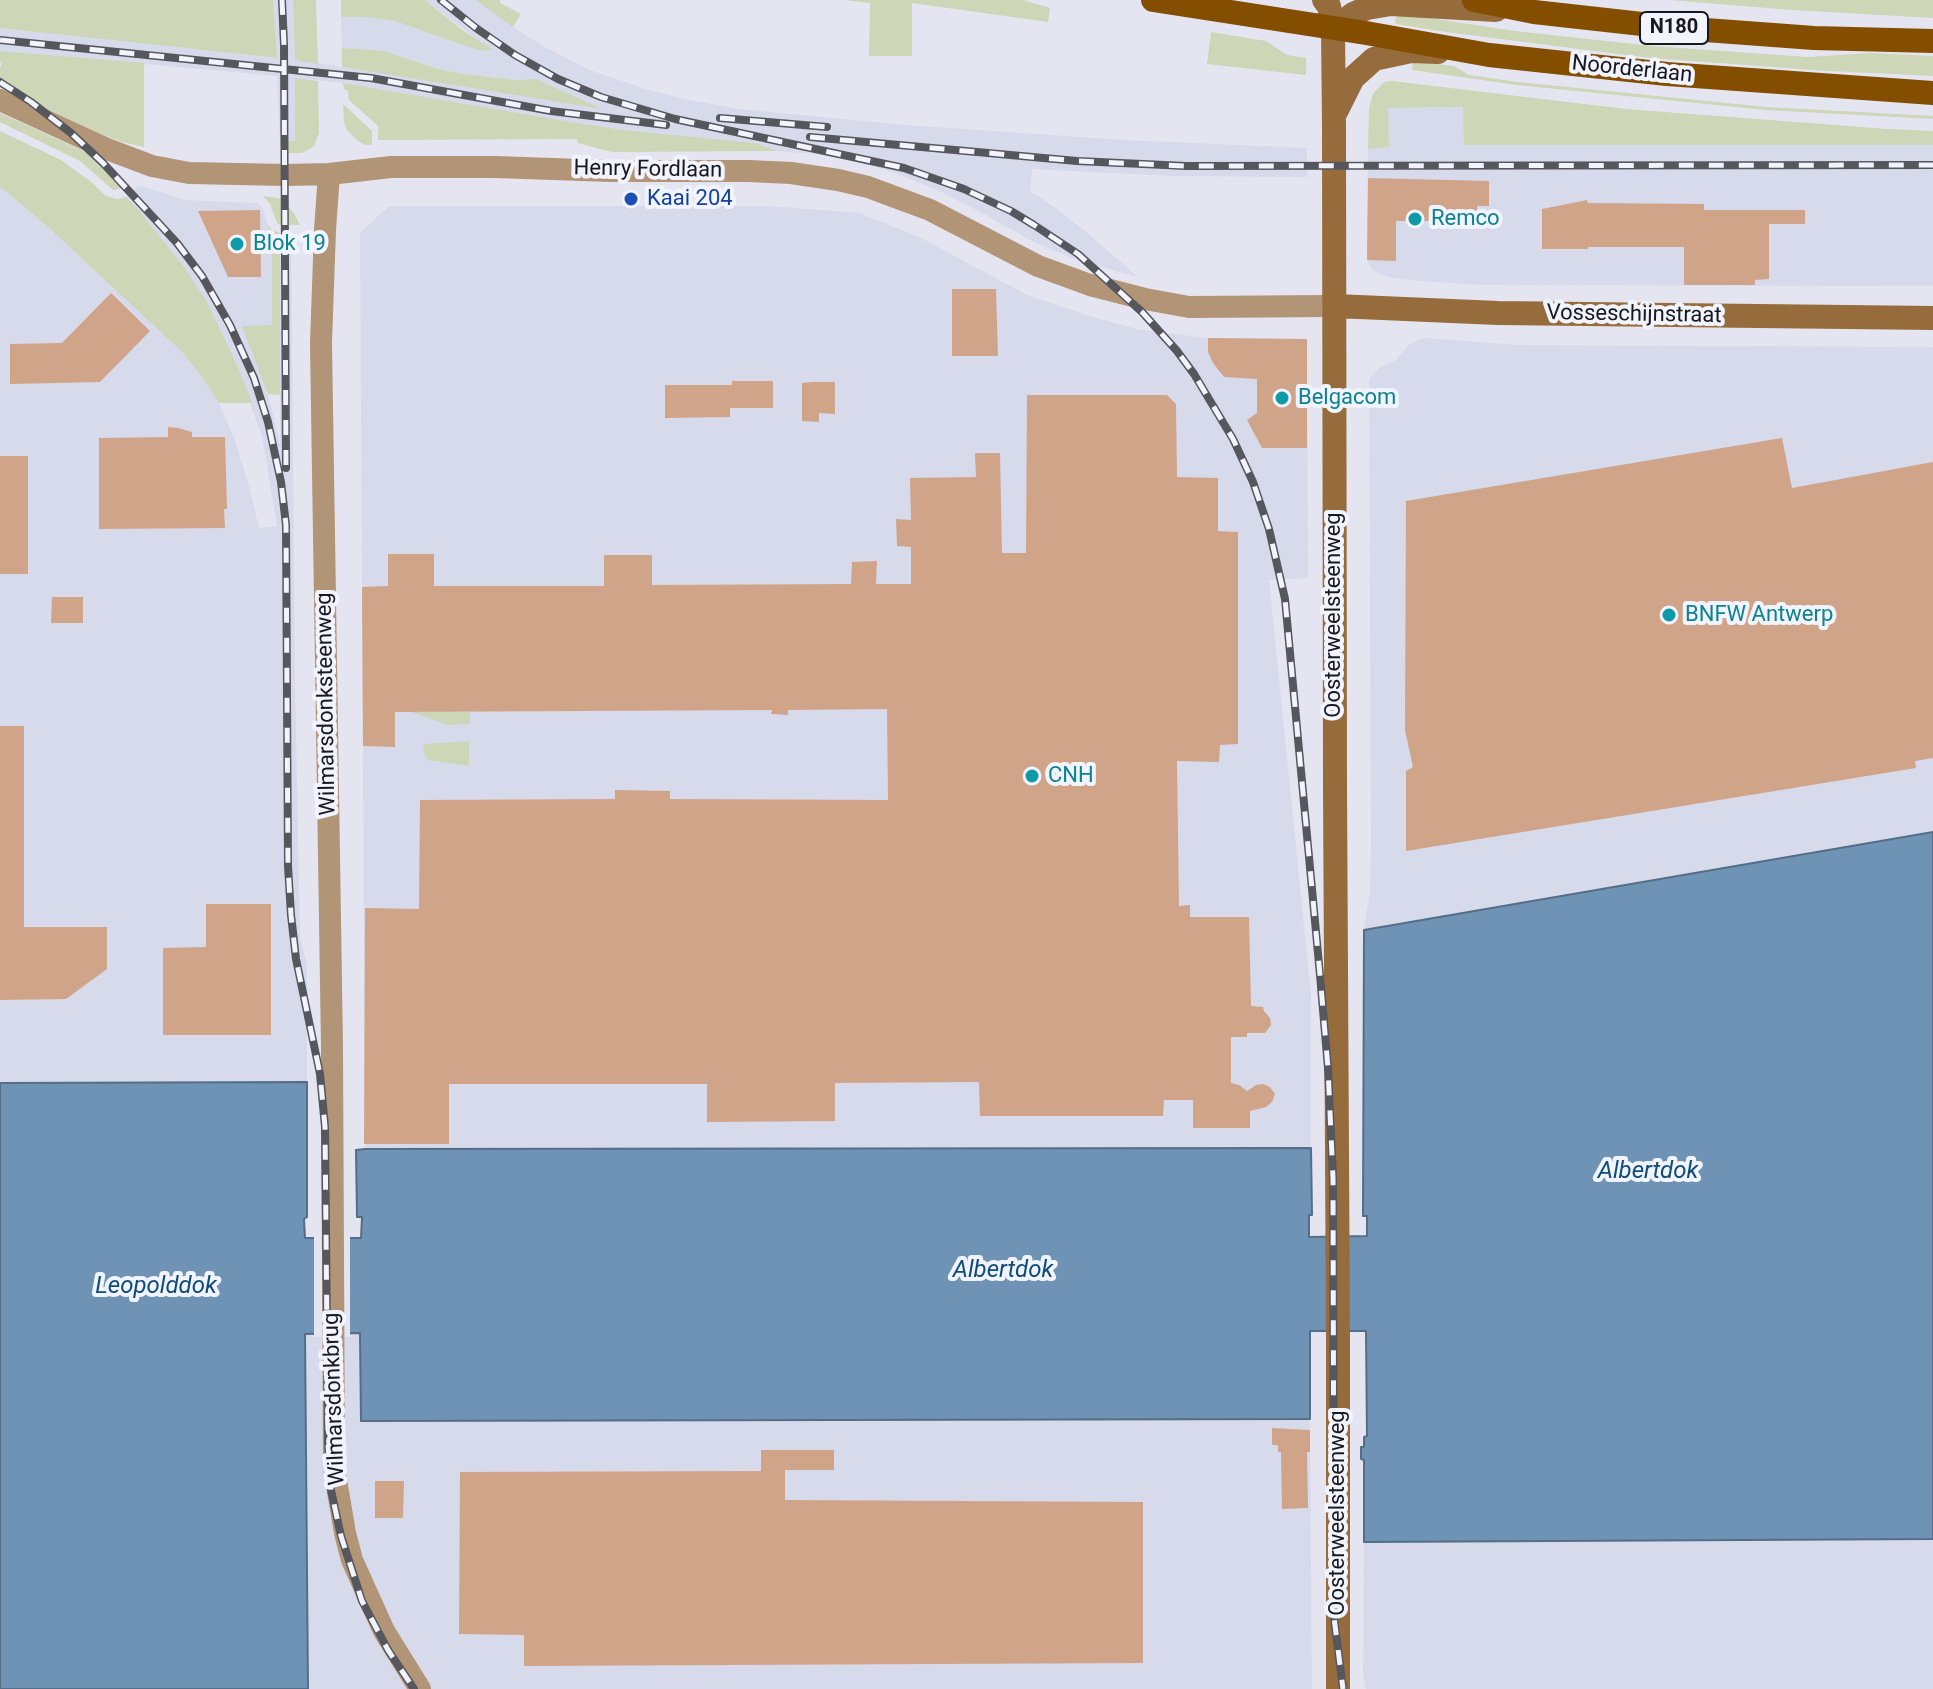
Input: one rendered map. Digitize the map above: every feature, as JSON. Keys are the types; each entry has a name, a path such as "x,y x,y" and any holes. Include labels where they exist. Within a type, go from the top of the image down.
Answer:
{"main road":[{"name":"Noorderlaan","path":"1153,0 1489,55 1667,74 1933,93"},
{"name":"Oosterweelsteenweg","path":"1324,0 1329,6 1333,29 1334,117 1338,1689"},
{"name":"Noorderlaan","path":"1474,0 1534,12"},
{"name":"Noorderlaan","path":"1333,29 1353,14 1391,4 1534,12 1693,30 1814,38 1933,41"},
{"path":"1334,117 1353,78 1374,59 1411,51 1489,55"},
{"name":"Vosseschijnstraat","path":"1335,306 1485,313 1933,318"}],"street":[{"name":"Henry Fordlaan","path":"0,100 90,142 152,166 189,173 329,174 406,167 495,167 791,173 838,180 868,187 930,210 1038,266 1090,285 1145,299 1189,307 1335,306"},
{"name":"Wilmarsdonksteenweg","path":"329,174 321,357 332,1234"},
{"name":"Wilmarsdonkbrug","path":"332,1234 334,1468 345,1533 352,1560 379,1620 420,1689"}],"shaded area":[{"path":"273,0 293,0 295,60 598,108 536,79 514,80 464,74 391,53 342,48 341,17 367,17 395,21 477,50 491,50 425,0 476,0 543,46 587,69 684,99 739,109 906,125 1123,140 1307,148 1307,177 1171,176 1032,169 1030,191 1086,232 1138,277 1077,260 1034,242 939,191 896,173 846,159 778,151 755,143 624,130 343,83 296,78 295,142 280,142 277,76 0,51 0,28 276,58"},
{"path":"1463,107 1465,145 1933,145 1933,286 1482,285 1408,280 1376,272 1367,260 1368,149 1388,147 1388,108"},
{"path":"141,186 186,200 258,203 263,209 272,236 272,326 243,327 268,394 280,445 280,233 291,235 295,678 300,938 307,964 307,1082 0,1083 0,188 49,228 181,351 200,374 219,403 235,440 259,528 277,526 262,437 237,365 206,300 184,267 126,197"},
{"path":"389,206 768,206 860,213 919,237 1027,295 1093,317 1140,330 1208,338 1307,339 1308,578 1269,580 1311,995 1311,1148 365,1149 360,233"},
{"path":"1424,338 1520,345 1933,347 1933,832 1364,930 1370,892 1371,846 1369,380 1380,368 1396,360 1409,345"},
{"path":"361,1333 361,1421 1310,1419 1312,1689 308,1689 305,1334"},
{"path":"1933,1539 1933,1689 1366,1689 1363,1674 1364,1542"}],"green space":[{"path":"0,0 273,0 277,58 0,28"},
{"path":"293,0 316,0 318,64 295,60"},
{"path":"341,0 425,0 493,50 477,50 395,21 341,17"},
{"path":"476,0 500,0 500,3 521,14 513,27"},
{"path":"844,0 1023,0 1050,8 1048,22 912,3 912,56 869,56 870,3"},
{"path":"1669,0 1933,0 1933,18 1792,10"},
{"path":"1403,14 1515,31 1652,46 1808,57 1871,53 1933,56 1933,76 1651,58 1396,24 1395,19"},
{"path":"1211,32 1266,41 1287,55 1306,58 1306,75 1207,64"},
{"path":"342,48 384,51 464,74 514,80 536,79 602,109 342,67"},
{"path":"0,51 144,63 144,147 101,134 0,88"},
{"path":"1413,61 1454,66 1469,75 1518,82 1766,107 1933,116 1933,119 1766,110 1517,85 1412,70"},
{"path":"295,78 318,81 319,133 314,146 308,150 287,153 287,141 295,141"},
{"path":"1384,82 1626,109 1933,131 1933,145 1464,145 1463,107 1388,108 1389,147 1368,149 1369,108 1373,94"},
{"path":"343,83 624,130 755,143 778,151 612,152 578,143 577,139 378,140 378,126 349,100"},
{"path":"343,104 372,131 372,145 358,141 347,130"},
{"path":"0,113 88,153 122,188 113,190 80,161 0,122"},
{"path":"0,131 61,160 106,196 117,199 126,197 142,214 206,300 252,403 219,403 181,351 49,228 0,188"},
{"path":"263,196 279,198 294,213 300,225 277,223 270,204"},
{"path":"267,225 280,233 280,395 268,394 242,326 272,325 272,236"},
{"path":"411,712 470,712 470,724 448,725"},
{"path":"469,741 469,766 428,760 425,756 423,747 426,744"}],"water":[{"path":"1933,832 1933,1539 1364,1542 1364,1460 1361,1459 1361,1447 1364,1447 1364,1437 1367,1436 1366,1331 1310,1331 1310,1419 361,1421 360,1333 305,1334 308,1689 0,1689 0,1083 307,1082 305,1238 361,1238 362,1217 357,1217 356,1150 365,1149 1311,1148 1312,1215 1309,1215 1309,1237 1367,1236 1367,1216 1363,1216 1364,930"}],"pier":[{"path":"350,1234 350,1337 314,1337 314,1235"}],"building":[{"name":"Remco","path":"1368,178 1489,181 1489,206 1477,206 1477,214 1470,213 1464,221 1396,221 1396,261 1367,260"},
{"path":"1587,200 1588,203 1704,204 1704,210 1805,210 1805,224 1769,224 1769,279 1755,280 1755,285 1684,285 1684,247 1542,249 1542,209"},
{"name":"Blok 19","path":"260,210 261,277 228,277 198,211"},
{"path":"952,289 996,289 998,356 952,356"},
{"path":"111,293 150,331 100,382 10,384 10,344 62,343"},
{"name":"Belgacom","path":"1208,338 1307,339 1307,448 1262,448 1247,420 1257,413 1257,379 1224,377 1208,352"},
{"path":"732,381 773,381 773,408 730,408 730,417 665,418 665,385 732,385"},
{"path":"835,382 835,414 819,413 819,422 802,421 802,383"},
{"name":"CNH","path":"1027,395 1167,395 1176,404 1177,477 1218,478 1218,531 1238,532 1238,744 1220,745 1219,762 1177,761 1179,906 1190,905 1190,917 1249,917 1251,1006 1263,1007 1271,1025 1265,1033 1231,1037 1231,1083 1247,1091 1263,1084 1275,1094 1266,1107 1250,1111 1250,1128 1193,1128 1193,1100 1164,1100 1163,1116 980,1116 979,1082 835,1083 835,1121 707,1122 707,1084 449,1084 449,1144 364,1144 365,908 419,909 420,800 615,799 615,790 670,791 670,799 888,800 887,709 788,710 788,715 771,714 772,710 395,712 395,747 363,746 362,587 388,586 388,554 434,554 434,586 604,586 604,555 652,555 652,585 851,584 852,562 877,561 876,584 911,584 911,547 897,546 896,519 911,520 910,478 976,477 975,453 1000,453 1002,553 1026,553"},
{"path":"168,427 192,432 192,437 225,437 225,528 99,529 99,438 168,437"},
{"name":"BNFW Antwerp","path":"1782,438 1792,488 1933,462 1933,758 1915,761 1916,768 1406,851 1406,771 1413,767 1405,730 1406,501"},
{"path":"0,456 28,456 28,574 0,574"},
{"path":"52,597 83,597 83,623 51,623"},
{"path":"0,726 24,726 24,927 107,927 107,969 66,999 0,1000"},
{"path":"206,904 271,904 271,1035 163,1035 163,948 206,947"},
{"path":"1272,1428 1310,1430 1310,1452 1307,1452 1308,1508 1282,1509 1281,1452 1278,1452 1278,1445 1272,1445"},
{"path":"761,1450 834,1450 834,1470 785,1470 785,1500 1143,1502 1143,1663 524,1666 524,1635 459,1634 460,1472 761,1471"},
{"path":"375,1481 404,1481 403,1518 375,1518"}],"railway":[{"path":"282,0 286,468"},
{"path":"441,0 515,55 558,79 601,97 675,119 904,168 964,189 1011,211 1078,254 1142,312 1194,374 1233,439 1253,482 1269,529 1285,599 1320,975 1333,1178 1334,1617 1343,1689"},
{"path":"0,40 371,78 551,111 666,125"},
{"path":"0,82 71,133 177,243 202,276 230,325 254,378 268,422 281,482 286,525 291,915 296,959 320,1074 325,1127 331,1490 341,1536 362,1601 388,1650 414,1689"},
{"path":"720,118 827,127"},
{"path":"810,137 1077,161 1186,166 1933,165"}],"place":[{"name":"Kaai 204","path":"631,199"},
{"name":"Remco","path":"1415,219"},
{"name":"Blok 19","path":"237,244"},
{"name":"Belgacom","path":"1282,398"},
{"name":"BNFW Antwerp","path":"1669,615"},
{"name":"CNH","path":"1032,776"}],"water label":[{"name":"Albertdok","path":"1648,1172"},
{"name":"Albertdok","path":"1003,1271"},
{"name":"Leopolddok","path":"156,1287"}]}
